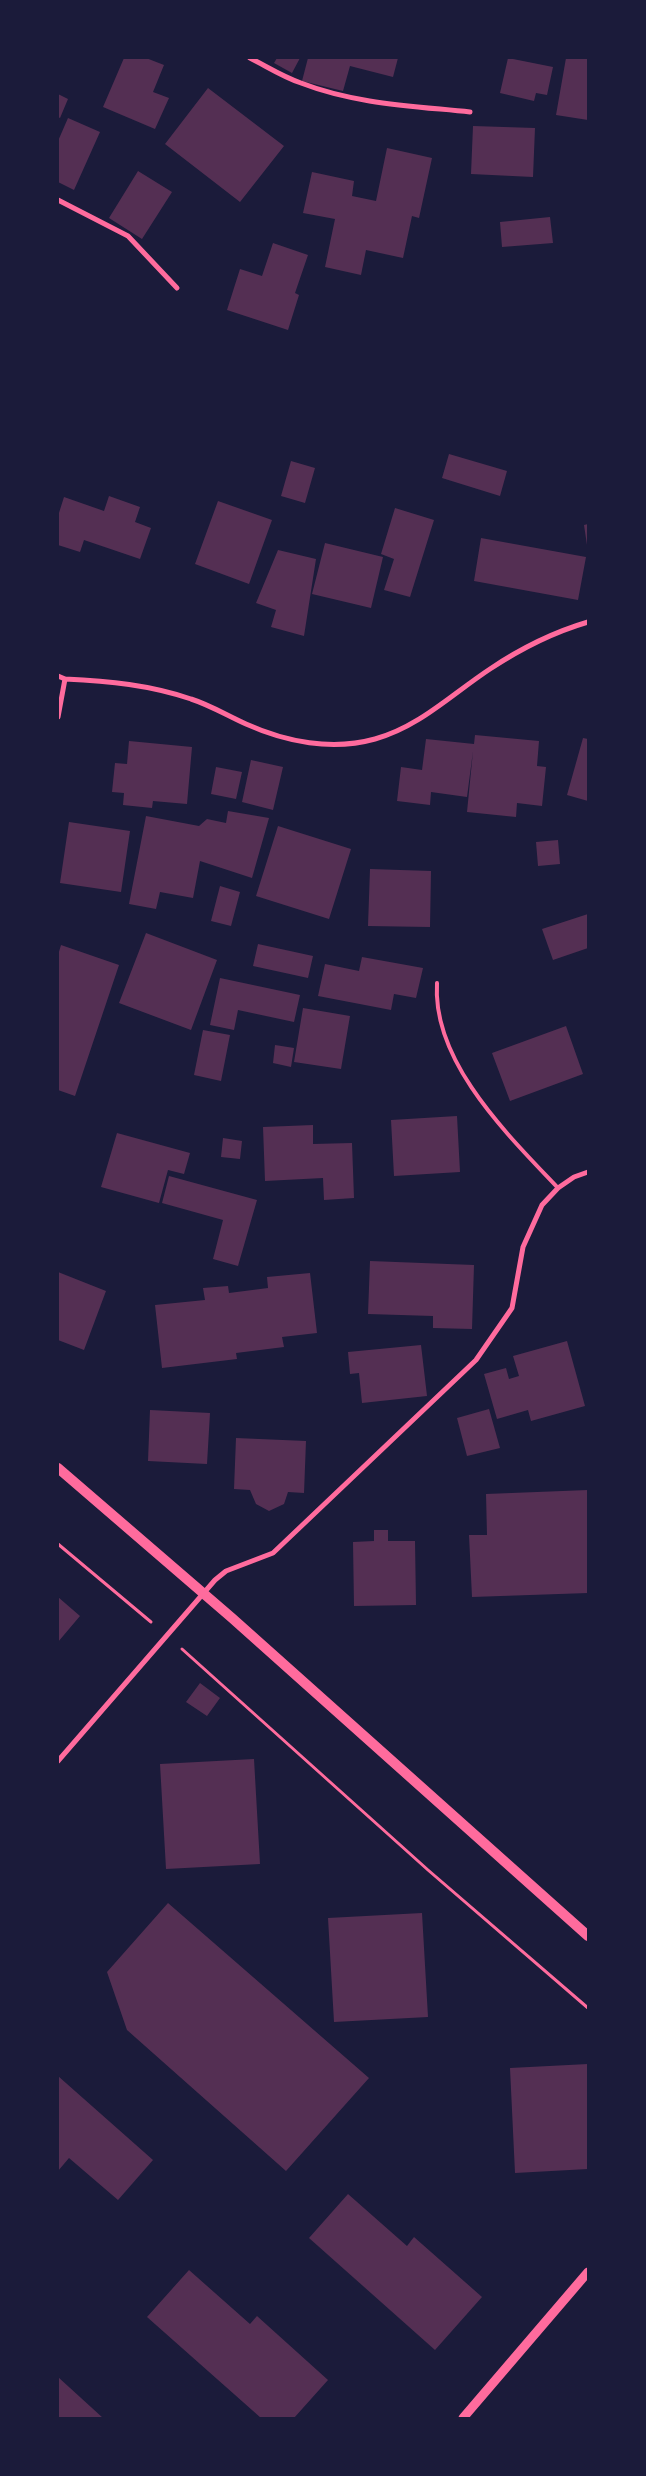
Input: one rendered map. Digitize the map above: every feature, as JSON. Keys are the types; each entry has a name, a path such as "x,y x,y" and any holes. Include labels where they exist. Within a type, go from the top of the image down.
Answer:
{"main road":[{"path":"58,1468 203,1593 588,1936"}],"street":[{"path":"250,58 299,83 330,93 374,102 470,112"},
{"path":"58,200 128,236 177,288"},
{"path":"58,676 65,679 117,682 158,688 194,699 249,725 289,740 330,746 374,740 414,724 491,668 537,642 588,622"},
{"path":"58,717 65,679"},
{"path":"58,1761 203,1593 226,1571 273,1553 476,1360 512,1308 523,1247 542,1205 558,1188 574,1177 588,1172"},
{"path":"463,2418 588,2272"}],"lane":[{"path":"438,983 436,1001 452,1055 477,1097 517,1145 558,1188"}],"path":[{"path":"58,1544 166,1635 428,1870 588,2008"}],"building":[{"path":"124,58 146,58 164,65 153,92 169,98 155,129 103,107"},
{"path":"277,58 300,58 292,73 274,63"},
{"path":"308,58 398,58 393,77 350,66 343,91 302,81"},
{"path":"508,58 553,67 547,95 536,93 534,101 500,93"},
{"path":"566,58 588,58 588,120 556,115"},
{"path":"208,88 284,146 240,202 165,144"},
{"path":"58,94 68,99 60,118 58,117"},
{"path":"68,118 100,132 74,190 58,182 58,141"},
{"path":"473,126 535,128 533,177 471,174"},
{"path":"387,148 432,158 419,218 412,216 403,258 366,250 361,275 325,267 335,219 303,213 312,172 354,181 352,196 376,201"},
{"path":"138,171 172,192 142,239 109,218"},
{"path":"550,217 553,243 502,247 500,222"},
{"path":"273,243 308,255 295,293 299,295 288,330 227,310 240,269 262,276"},
{"path":"449,454 507,471 500,496 442,478"},
{"path":"291,461 315,468 305,503 281,496"},
{"path":"109,496 140,507 135,522 151,528 140,559 84,540 80,552 58,545 58,516 64,497 104,511"},
{"path":"218,501 272,520 249,584 195,564"},
{"path":"395,508 434,520 410,597 384,590 394,559 381,554"},
{"path":"588,524 588,545 587,545 584,525"},
{"path":"481,538 586,557 578,600 474,581"},
{"path":"325,543 383,557 371,608 312,594"},
{"path":"278,550 316,559 304,636 271,627 276,610 256,603"},
{"path":"475,735 539,741 537,766 546,767 542,806 517,803 516,817 467,812 473,751 467,797 431,792 430,805 397,801 401,767 422,770 426,739 474,744"},
{"path":"583,738 588,739 588,801 567,795"},
{"path":"129,741 192,747 187,804 153,801 152,808 123,805 124,793 112,792 115,763 127,764"},
{"path":"251,760 283,767 273,810 242,802"},
{"path":"216,767 242,772 236,799 211,794"},
{"path":"228,811 269,818 252,878 200,861 193,898 160,892 156,909 129,904 146,816 199,826 207,819 226,823"},
{"path":"69,822 130,831 121,892 60,883"},
{"path":"278,826 351,849 329,919 256,896"},
{"path":"558,840 560,864 538,866 536,842"},
{"path":"370,869 431,871 430,927 368,926"},
{"path":"220,886 240,892 231,926 211,921"},
{"path":"588,914 588,948 553,960 542,929"},
{"path":"146,933 217,960 191,1030 119,1003"},
{"path":"258,944 313,956 308,978 253,966"},
{"path":"61,945 119,965 75,1096 58,1090 58,955"},
{"path":"362,957 423,968 416,998 394,994 391,1010 318,996 325,964 359,971"},
{"path":"220,978 300,995 294,1022 238,1010 234,1030 210,1025"},
{"path":"303,1008 350,1016 341,1069 294,1062"},
{"path":"566,1026 583,1074 510,1101 492,1053"},
{"path":"203,1030 230,1035 221,1081 194,1075"},
{"path":"275,1045 294,1048 291,1067 273,1063"},
{"path":"457,1116 460,1172 394,1176 391,1120"},
{"path":"313,1125 313,1144 352,1143 354,1198 324,1200 323,1178 265,1181 263,1127"},
{"path":"117,1133 190,1153 184,1174 168,1170 159,1203 101,1187"},
{"path":"223,1138 242,1141 240,1159 221,1157"},
{"path":"169,1176 257,1200 238,1266 213,1259 223,1220 162,1203"},
{"path":"370,1261 474,1265 472,1329 433,1328 433,1316 368,1314"},
{"path":"58,1272 106,1291 84,1350 58,1340"},
{"path":"310,1273 317,1333 282,1337 284,1347 236,1353 237,1359 162,1368 155,1305 205,1300 203,1288 228,1286 229,1293 268,1288 267,1277"},
{"path":"567,1341 585,1406 531,1421 528,1410 497,1419 484,1374 506,1368 509,1379 519,1376 513,1356"},
{"path":"421,1345 427,1396 362,1403 359,1373 350,1374 348,1352"},
{"path":"489,1409 500,1448 467,1456 457,1418"},
{"path":"150,1410 210,1413 207,1464 148,1461"},
{"path":"236,1438 306,1441 304,1493 288,1492 284,1504 269,1511 256,1504 250,1490 234,1489"},
{"path":"588,1490 588,1593 472,1597 469,1535 487,1535 486,1494"},
{"path":"374,1530 388,1530 388,1541 415,1541 416,1605 354,1606 353,1542 374,1541"},
{"path":"58,1597 80,1616 58,1642"},
{"path":"200,1683 220,1698 207,1716 186,1702"},
{"path":"254,1759 260,1864 166,1869 160,1764"},
{"path":"168,1903 369,2078 286,2171 127,2030 107,1972"},
{"path":"422,1913 428,2017 334,2022 328,1918"},
{"path":"588,2064 588,2169 515,2173 510,2068"},
{"path":"58,2076 153,2160 118,2200 69,2158 58,2171"},
{"path":"348,2194 407,2246 414,2237 482,2297 435,2350 309,2238"},
{"path":"189,2270 250,2324 257,2316 328,2380 294,2418 261,2418 147,2317"},
{"path":"58,2377 103,2418 58,2418"}]}
